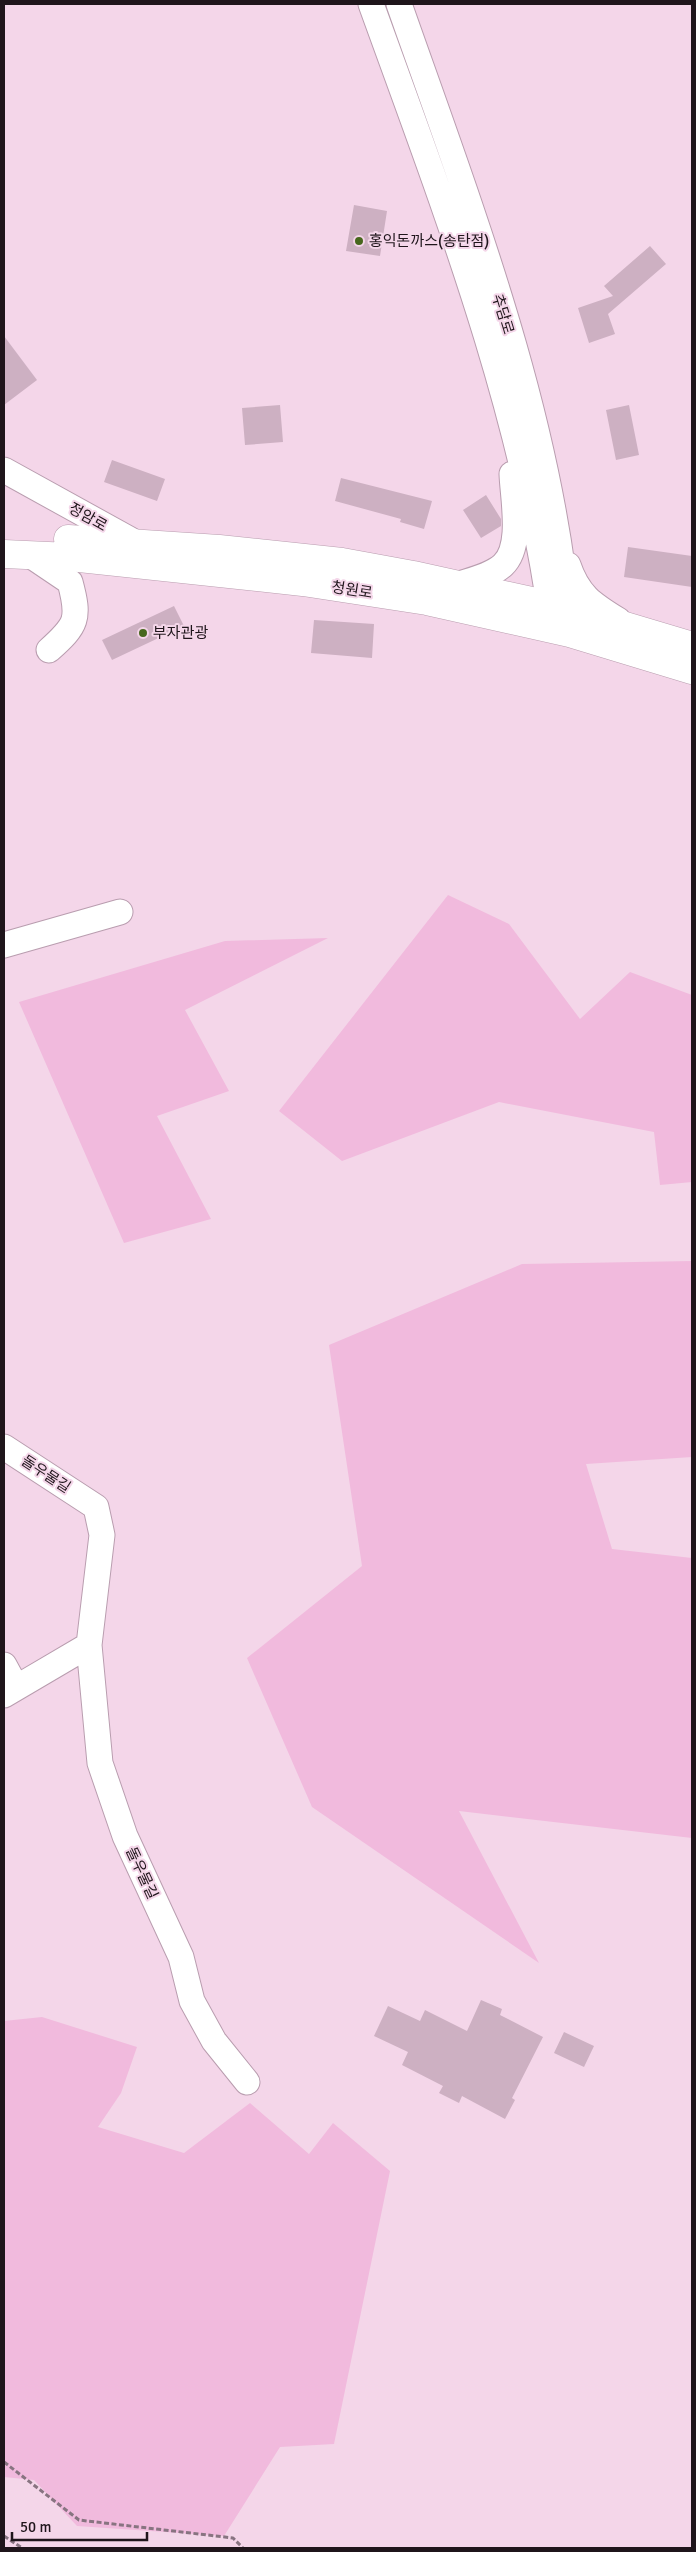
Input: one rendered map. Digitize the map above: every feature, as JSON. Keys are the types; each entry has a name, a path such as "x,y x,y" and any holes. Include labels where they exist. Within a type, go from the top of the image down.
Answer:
{"main road":[{"name":"청원로","path":"4,534 142,546 219,549 342,562 456,585 560,619 692,670"},
{"name":"청원로","path":"17,554 303,582 427,601 631,627 692,646"}],"street":[{"name":"추담로","path":"371,4 448,218 509,412 560,619"},
{"name":"추담로","path":"399,4 472,211 533,419 556,529 560,619"},
{"path":"456,585 487,574 503,564 516,540 509,412"},
{"name":"정암로","path":"4,470 142,546 168,569"},
{"path":"556,529 574,583 591,603 631,627"},
{"path":"17,554 70,582 77,608 71,631 49,650"},
{"path":"4,945 120,912"},
{"name":"돌우물길","path":"4,1447 96,1507 102,1535 89,1645 100,1764 125,1836 180,1957 192,2001 214,2042 247,2082"},
{"path":"4,1665 10,1691 89,1645"}],"path":[{"path":"4,2462 79,2520 233,2538 243,2548"},
{"path":"4,2536 22,2548"}],"shaded area":[{"path":"448,895 509,924 580,1019 630,972 692,995 692,1182 660,1185 654,1132 499,1102 342,1161 279,1111"},
{"path":"328,938 185,1010 229,1091 157,1116 211,1219 124,1243 19,1002 225,941"},
{"path":"692,1261 692,1457 586,1464 612,1549 692,1558 692,1838 459,1811 539,1963 312,1807 247,1658 362,1566 329,1345 522,1264"},
{"path":"42,2017 137,2047 121,2093 98,2127 184,2153 250,2103 309,2154 333,2123 390,2171 334,2444 280,2447 224,2536 77,2526 34,2480 4,2477 4,2021"}],"building":[{"path":"354,205 387,211 380,256 346,251"},
{"path":"650,246 666,264 608,314 615,334 589,343 578,308 613,296 604,286"},
{"path":"4,336 37,380 4,405"},
{"path":"280,405 283,442 245,445 242,408"},
{"path":"629,405 639,455 616,460 606,410"},
{"path":"112,460 165,479 157,501 104,482"},
{"path":"341,478 432,501 424,529 400,522 401,519 335,501"},
{"path":"486,495 501,519 501,526 481,538 463,510"},
{"path":"628,547 692,556 692,587 624,577"},
{"name":"부자관광","path":"174,606 184,626 112,660 102,640"},
{"path":"314,620 374,624 372,658 311,653"},
{"path":"481,2000 502,2009 500,2015 543,2037 512,2098 515,2100 505,2119 462,2096 459,2103 439,2093 443,2086 402,2065 408,2052 374,2036 388,2006 420,2021 425,2010 467,2031"},
{"path":"564,2032 594,2046 584,2067 554,2053"}],"place":[{"name":"홍익돈까스(송탄점)","path":"359,241"},
{"name":"부자관광","path":"143,633"}]}
